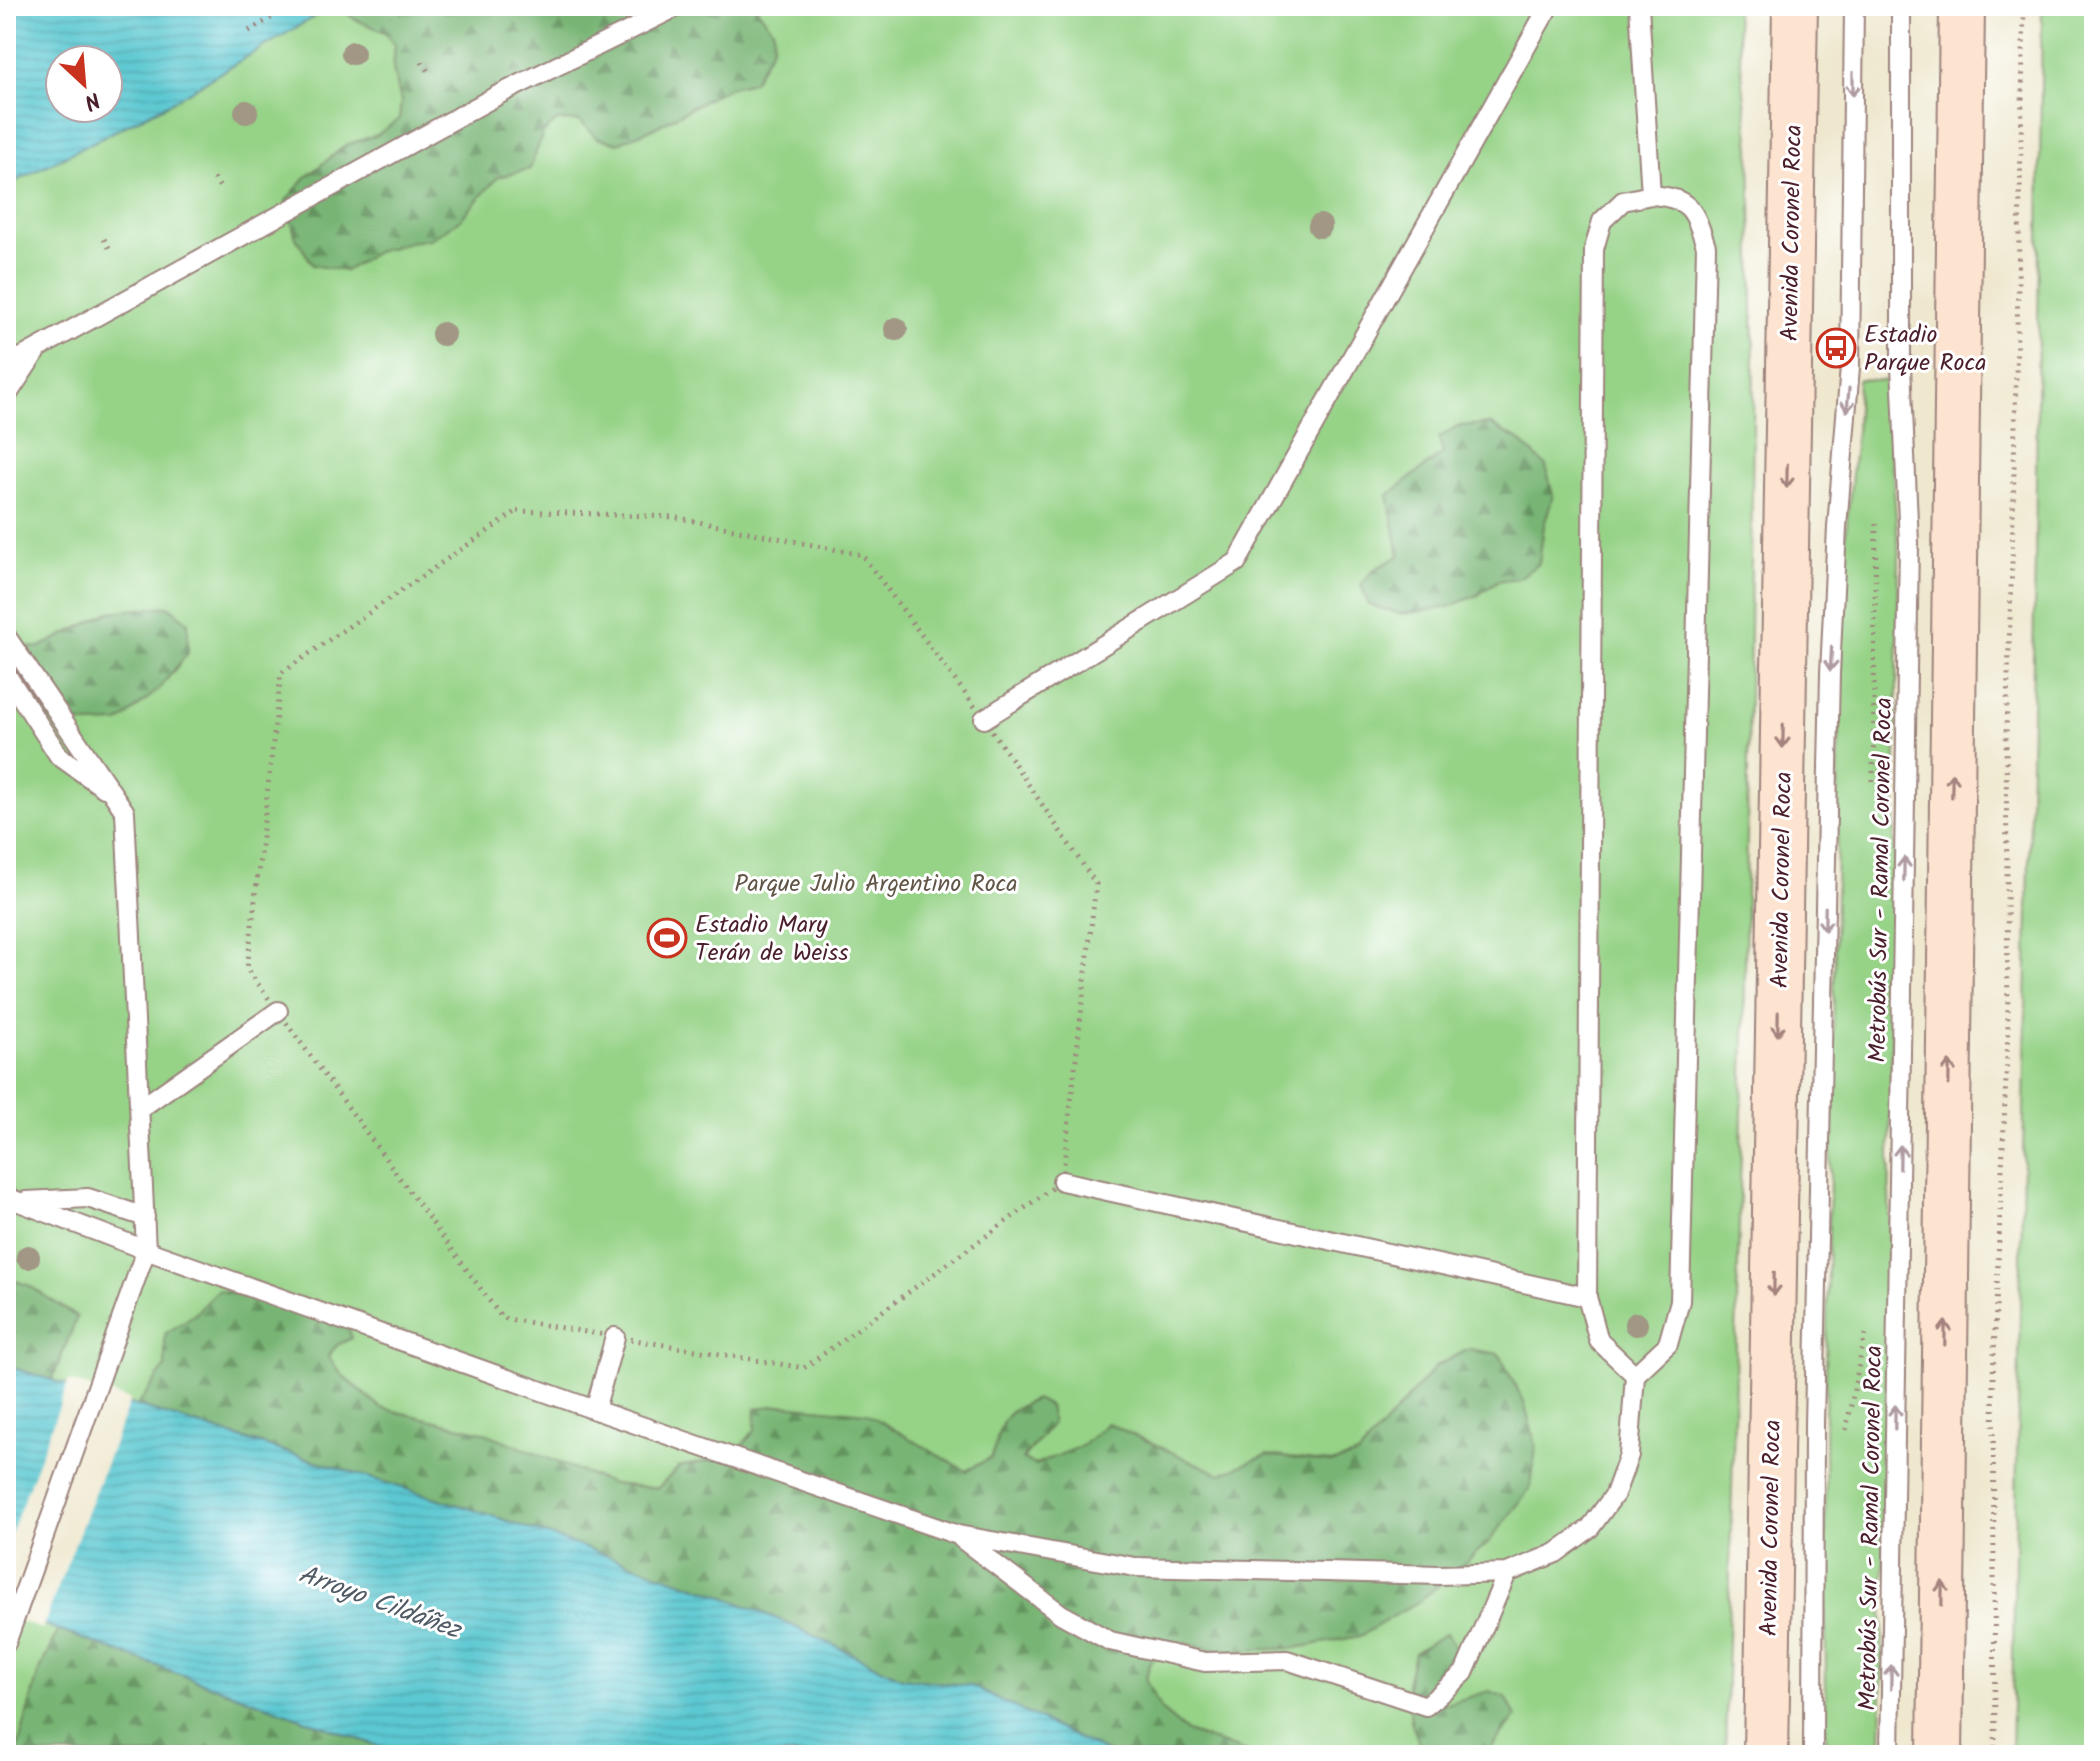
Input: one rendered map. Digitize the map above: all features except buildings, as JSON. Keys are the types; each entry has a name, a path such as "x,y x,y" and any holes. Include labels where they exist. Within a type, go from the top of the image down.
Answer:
{"main road":[{"name":"Avenida Coronel Roca","path":"1766,1755 1795,6"},
{"path":"1940,1755 1962,6"}],"lane":[{"path":"6,366 498,95 679,6"},
{"path":"984,719 1237,562 1549,6"},
{"path":"1639,6 1651,195"},
{"path":"1813,1755 1814,1408 1830,689 1837,527 1850,367 1854,6"},
{"name":"Metrobús Sur - Ramal Coronel Roca","path":"1890,1755 1909,543 1901,366 1901,6"},
{"path":"12,1199 595,1410 958,1535 1135,1567 1439,1575 1507,1573 1556,1553 1590,1528 1615,1494 1629,1455 1635,1375 1668,1344 1680,1301 1706,246 1694,213 1674,196 1651,195 1623,201 1602,221 1594,249 1587,1297 1599,1341 1635,1375"},
{"path":"6,397 37,349"},
{"path":"6,636 125,812 146,1250 6,1643"},
{"path":"6,674 59,756 113,794"},
{"path":"141,1108 278,1011"},
{"path":"1062,1181 1587,1297"},
{"path":"12,1199 88,1198 145,1217"},
{"path":"595,1410 615,1337"},
{"path":"958,1535 1061,1614 1110,1641 1205,1662 1287,1660 1426,1706 1464,1673 1507,1573"}],"path":[{"path":"249,31 292,6"},
{"path":"1995,1755 1993,1376 2008,1032 2006,733 2024,6"},
{"path":"422,62 429,73"},
{"path":"214,178 221,189"},
{"path":"104,239 111,251"},
{"path":"517,511 674,517 862,555 984,719 1096,884 1062,1181 804,1368 502,1318 278,1011 247,969 281,673 517,511"},
{"path":"1873,790 1876,511"},
{"path":"1843,1442 1867,1326"}],"green space":[{"name":"Parque Julio Argentino Roca","path":"332,6 1735,6 1750,148 1754,360 1744,1038 1725,1755 6,1755 6,186 166,105"},
{"path":"338,6 755,6 774,31 773,46 753,82 727,88 656,127 618,143 597,138 580,121 557,121 543,133 530,169 498,177 459,221 430,239 376,252 345,271 313,265 296,238 286,201 305,178 346,145 377,135 399,119 401,101 393,69 395,45 385,32 354,19"},
{"path":"2042,6 2094,6 2094,1755 2011,1755 2035,563"},
{"path":"1858,379 1889,381 1899,558 1881,1755 1826,1755 1825,1414 1843,559 1856,436"},
{"path":"1489,424 1518,439 1546,466 1553,496 1544,525 1539,563 1519,578 1497,581 1478,595 1445,608 1401,614 1369,605 1361,585 1373,570 1399,556 1388,495 1443,453 1439,438 1457,426"},
{"path":"168,606 188,622 188,653 159,689 119,723 87,724 45,719 18,678 13,661 21,648 40,647 110,612"},
{"path":"6,1278 28,1285 77,1317 52,1380 6,1366"},
{"path":"217,1290 275,1299 345,1320 352,1338 337,1345 328,1356 342,1375 381,1408 483,1432 612,1484 658,1488 679,1467 733,1456 755,1430 756,1408 784,1405 866,1413 966,1471 992,1457 998,1435 1009,1414 1036,1399 1049,1406 1052,1423 1023,1459 1035,1465 1082,1446 1107,1423 1220,1474 1267,1455 1331,1463 1358,1455 1436,1366 1469,1349 1499,1354 1524,1402 1536,1446 1531,1487 1489,1542 1421,1600 1360,1636 1296,1648 1223,1651 1177,1642 1160,1651 1149,1664 1146,1681 1162,1711 1187,1732 1255,1755 1112,1755 971,1686 902,1678 720,1595 484,1513 137,1406 165,1367 165,1334 195,1314"},
{"path":"58,1630 403,1755 16,1755 38,1674"},
{"path":"1446,1633 1456,1648 1441,1672 1443,1705 1489,1691 1506,1697 1516,1717 1485,1755 1423,1755 1411,1720 1407,1684 1414,1653"}],"water":[{"path":"6,6 332,6 166,105 6,186"},
{"name":"Arroyo Cildáñez","path":"6,1366 484,1513 720,1595 902,1678 971,1686 1112,1755 403,1755 6,1611"}],"pier":[{"path":"69,1381 130,1400 42,1629 6,1616 6,1546"}],"place":[{"name":"Estadio Parque Roca","path":"1836,348"},
{"name":"Estadio Mary Terán de Weiss","path":"667,938"}]}
